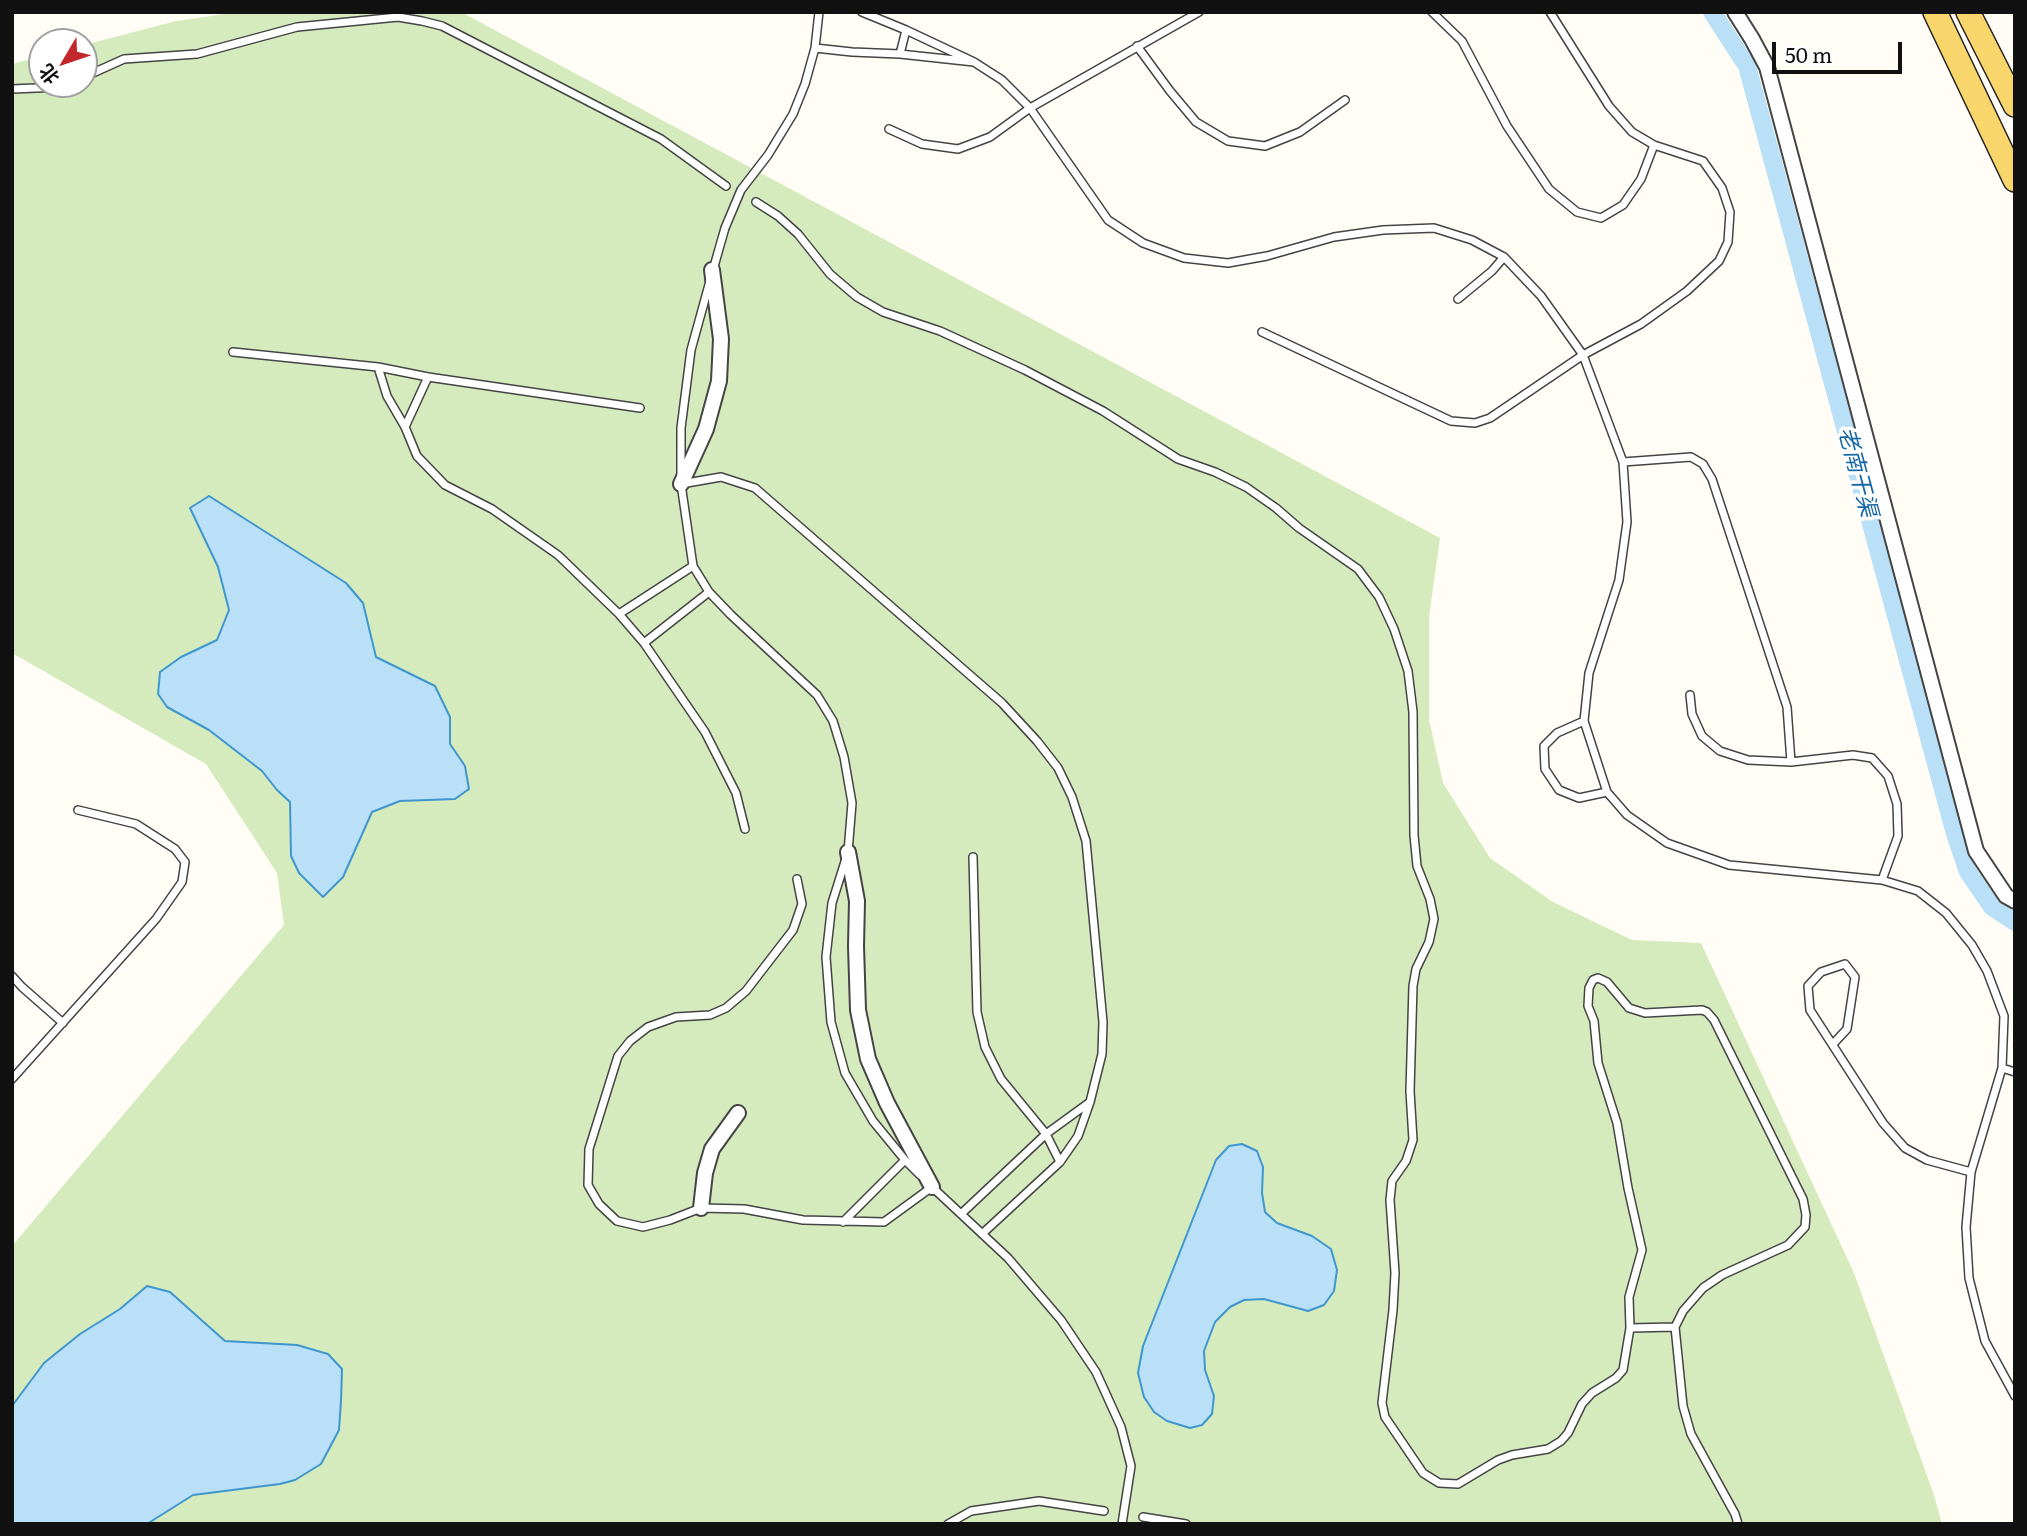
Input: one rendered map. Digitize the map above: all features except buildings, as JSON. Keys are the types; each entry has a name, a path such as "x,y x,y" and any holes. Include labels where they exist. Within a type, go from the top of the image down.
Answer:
{"main road":[{"path":"1935,12 2015,180"},
{"path":"1968,12 2015,105"}],"street":[{"path":"1735,12 1767,67 1976,851 2006,896 2015,901"},
{"path":"681,484 706,429 719,381 720,339 712,270"},
{"path":"848,852 857,901 858,1010 868,1059 887,1103 932,1187"},
{"path":"701,1208 705,1173 712,1149 738,1113"}],"lane":[{"path":"820,12 815,48 793,114 768,155 741,190 725,228 691,350 681,428 681,484 693,566 709,592 731,615 817,695 833,721 844,757 852,803 848,852 832,903 827,957 831,1022 845,1073 873,1121 905,1160 1007,1258 1061,1320 1096,1372 1121,1427 1131,1466 1122,1524"},
{"path":"862,12 974,62 1002,80 1030,108 1108,220 1143,243 1184,258 1228,263 1267,256 1334,237 1383,230 1434,228 1472,240 1504,257 1541,296 1583,355 1623,462 1627,522 1619,580 1589,673 1584,721 1607,792 1628,816 1667,843 1729,865 1882,880 1918,891 1946,913 1972,945 1987,971 2004,1016 2002,1068 1971,1172 1966,1227 1969,1278 1985,1341 2015,1396"},
{"path":"889,129 922,144 958,149 990,137 1030,108 1199,12"},
{"path":"1432,12 1462,40 1507,126 1549,189 1577,212 1601,218 1623,205 1641,179 1654,145"},
{"path":"1262,332 1451,421 1475,423 1490,418 1583,355 1642,324 1687,291 1719,261 1728,242 1730,212 1722,188 1703,161 1654,145 1632,132 1609,106 1550,12"},
{"path":"98,70 124,59 197,54 297,27 398,17 422,21 442,26 661,139 726,186"},
{"path":"900,54 906,30"},
{"path":"1137,46 1196,122 1228,141 1265,146 1300,132 1345,100"},
{"path":"815,48 974,62"},
{"path":"756,202 778,216 798,234 830,274 857,297 883,312 940,331 1025,370 1103,411 1178,459 1246,487 1358,569 1379,597 1394,629 1408,671 1413,712 1414,835 1417,866 1430,899 1434,919 1429,942 1416,969 1413,986 1410,1091 1413,1140 1406,1161 1392,1181 1390,1200 1395,1273 1382,1403 1385,1417 1423,1474 1439,1483 1458,1484 1498,1460 1548,1449 1568,1433 1582,1404 1623,1370 1630,1328 1629,1297 1642,1250 1617,1123 1598,1063 1594,1021 1588,1006 1589,988 1593,980 1598,978 1607,982 1629,1008 1645,1013 1702,1010 1714,1020 1803,1199 1806,1214 1805,1227 1799,1236 1788,1245 1722,1275 1703,1288 1683,1311 1675,1327 1683,1406 1691,1434 1738,1524"},
{"path":"1458,299 1492,271 1504,257"},
{"path":"233,352 378,367 428,377 640,408"},
{"path":"378,367 387,396 405,427 417,456 445,485 492,509 558,555 619,614 644,643 705,732 736,793 745,829"},
{"path":"405,427 428,377"},
{"path":"1623,462 1691,457 1703,464 1712,479 1787,706 1791,762"},
{"path":"681,484 721,477 755,488 1002,703 1058,768 1072,797 1086,841 1103,1022 1102,1054 1078,1136 1060,1162 982,1234"},
{"path":"619,614 693,566"},
{"path":"644,643 709,592"},
{"path":"1690,695 1692,714 1702,736 1720,751 1748,760 1791,762 1853,755 1872,758 1888,776 1897,804 1898,836 1882,880"},
{"path":"1584,721 1557,733 1544,746 1545,769 1559,790 1579,798 1607,792"},
{"path":"12,1079 156,919 182,882 185,862 175,849 136,824 78,810"},
{"path":"973,857 977,1012 985,1046 1001,1079 1046,1134 1060,1162"},
{"path":"797,879 802,904 793,930 746,991 726,1008 710,1015 676,1017 648,1027 630,1041 618,1056 589,1149 588,1185 600,1204 617,1221 643,1227 701,1208 744,1209 803,1220 884,1222 932,1187"},
{"path":"1832,1044 1847,1030 1855,977 1845,964 1821,972 1808,986 1810,1010 1883,1123 1905,1147 1927,1160 1971,1172"},
{"path":"12,976 63,1023"},
{"path":"2002,1068 2015,1072"},
{"path":"961,1214 1046,1134 1090,1102"},
{"path":"843,1222 905,1160"},
{"path":"1630,1328 1675,1327"},
{"path":"948,1524 971,1511 1039,1501 1104,1511"},
{"path":"1143,1517 1186,1524"}],"green space":[{"path":"239,12 461,12 1440,538 1429,617 1429,719 1443,783 1490,858 1553,902 1632,940 1701,943 1854,1273 1942,1524 12,1524 12,1246 284,925 277,873 206,764 12,653 12,64 28,60 28,98 98,98 98,41 176,21"}],"water":[{"path":"209,496 346,583 363,603 376,657 435,686 450,717 450,744 465,766 469,789 455,799 400,801 372,812 343,877 323,897 299,873 291,856 290,802 262,771 209,730 167,707 158,694 160,672 181,657 217,640 229,610 218,567 190,508"},
{"path":"1242,1144 1257,1151 1263,1167 1262,1193 1265,1212 1277,1223 1312,1236 1331,1249 1337,1270 1334,1291 1324,1305 1308,1311 1264,1299 1244,1300 1230,1307 1215,1322 1204,1351 1205,1370 1214,1396 1212,1414 1202,1425 1190,1428 1167,1421 1154,1412 1144,1397 1138,1373 1143,1346 1216,1160 1229,1146"},
{"path":"147,1286 170,1292 225,1341 297,1345 328,1354 342,1369 341,1401 339,1430 321,1464 295,1480 280,1484 193,1495 147,1524 12,1524 12,1406 44,1363 80,1334 120,1309"}],"waterway":[{"name":"老南干渠","path":"1712,12 1747,66 1955,834 1968,872 1992,907 2015,922"}]}
